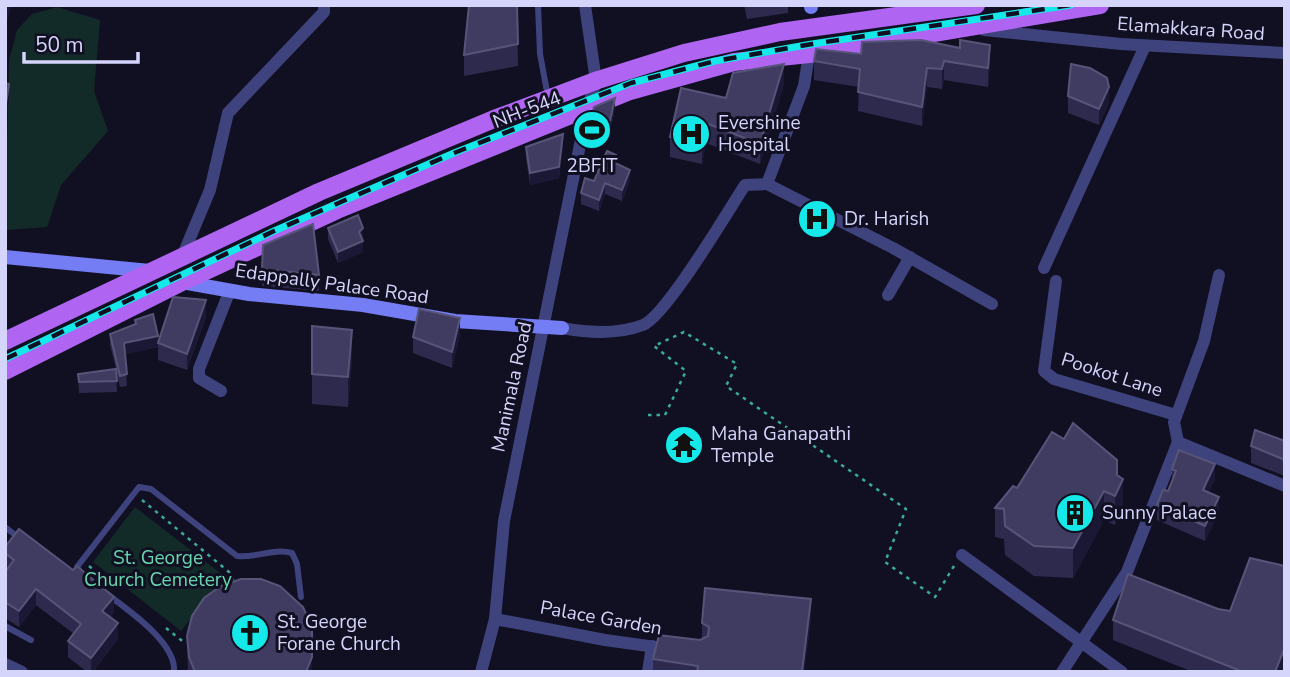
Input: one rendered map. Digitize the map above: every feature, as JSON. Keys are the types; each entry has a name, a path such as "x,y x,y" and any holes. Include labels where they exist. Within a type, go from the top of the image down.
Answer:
{"main road":[{"name":"NH-544","path":"5,371 181,282 350,204 630,91 734,62 809,54 1100,5"},
{"name":"NH-544","path":"5,341 319,192 596,81 684,53 780,32 905,17 969,6"},
{"path":"969,6 970,28"},
{"path":"142,274 150,298"}],"street":[{"path":"182,257 210,190 228,113 324,12 324,5"},
{"path":"585,5 596,81"},
{"path":"810,28 811,6"},
{"name":"Elamakkara Road","path":"970,28 1145,46 1285,53"},
{"path":"1044,268 1145,46"},
{"path":"767,184 804,86 809,54"},
{"name":"Manimala Road","path":"481,672 495,619 504,521 587,110 596,81"},
{"path":"562,328 608,332 645,324 668,300 745,185 767,184 910,257 992,304"},
{"path":"5,257 142,274"},
{"path":"888,295 910,257"},
{"path":"1062,672 1127,584 1178,442 1174,422 1204,341 1219,275"},
{"name":"Pookot Lane","path":"1056,281 1044,372 1054,379 1176,415"},
{"name":"Edappally Palace Road","path":"181,282 363,305 456,321 562,328"},
{"path":"221,391 199,378 199,369 230,290"},
{"path":"1178,442 1285,486"},
{"path":"962,555 1122,672"},
{"name":"Palace Garden","path":"495,619 689,651"},
{"path":"648,672 652,646"},
{"path":"5,664 22,672"}],"lane":[{"path":"538,5 540,54 549,99"},
{"path":"82,575 77,567 139,487 151,489 237,556 253,558 280,550 292,553 297,564 302,597"},
{"path":"5,527 14,534"},
{"path":"101,589 147,626 167,648 174,672"},
{"path":"5,626 31,640"}],"path":[{"path":"648,415 665,415 686,371 654,346 684,332 737,364 726,386 906,509 885,562 904,578 935,597 962,555"},
{"path":"134,493 229,572 235,589"},
{"path":"82,560 112,584"},
{"path":"161,624 181,640 195,641"}],"green space":[{"path":"57,7 100,20 94,91 108,131 61,185 47,227 5,230 9,61 17,30 32,14"},
{"name":"St. George Church Cemetery","path":"135,507 224,576 181,631 93,562"}],"building":[{"path":"469,5 517,5 518,44 464,55"},
{"path":"921,40 960,48 960,40 990,45 988,68 944,61 942,69 927,68 922,107 858,92 860,69 814,61 816,49 861,54 862,42"},
{"path":"784,64 760,144 706,123 702,144 670,137 681,88 726,98 733,73"},
{"path":"1071,64 1090,68 1107,78 1109,87 1099,109 1068,96"},
{"path":"5,83 9,84 5,110"},
{"path":"615,98 608,130 591,122 594,107"},
{"path":"563,134 559,167 530,173 526,147"},
{"path":"607,151 616,155 613,162 630,170 622,190 605,183 599,200 581,193 585,178 594,181"},
{"path":"358,215 363,228 359,232 363,241 338,252 328,228"},
{"path":"313,224 319,275 262,269 263,245"},
{"path":"173,297 206,300 187,354 158,343"},
{"path":"419,309 460,318 452,352 413,337"},
{"path":"153,314 158,336 124,343 127,374 120,376 110,334 136,324 135,320"},
{"path":"312,326 352,330 348,377 312,374"},
{"path":"116,369 117,381 79,382 78,374"},
{"path":"1073,423 1117,460 1117,475 1123,479 1115,496 1104,491 1073,548 1034,546 1005,526 1004,509 995,508 1013,486 1017,488 1052,432 1064,439"},
{"path":"1255,430 1285,441 1285,460 1251,446"},
{"path":"1179,450 1215,464 1203,490 1219,497 1205,526 1157,505 1163,490 1168,491 1176,471 1172,469"},
{"path":"19,529 73,570 77,566 114,597 102,611 118,623 91,658 68,641 81,624 36,589 19,611 5,602 5,572 14,560 5,553 5,547"},
{"path":"1250,558 1285,566 1285,647 1275,672 1243,672 1113,620 1128,574 1218,609 1230,611"},
{"name":"St. George Forane Church","path":"241,579 261,579 280,586 303,607 312,626 312,657 306,672 195,672 189,657 187,636 192,616 204,598 221,586"},
{"path":"705,588 811,599 802,672 697,672 698,666 653,659 659,635 700,640 708,636 709,627 702,623"}],"railway":[{"path":"5,359 274,231 454,153 631,83 715,61 1071,5"}],"place":[{"name":"2BFIT","path":"592,130"},
{"name":"Evershine Hospital","path":"691,134"},
{"name":"Dr. Harish","path":"817,219"},
{"name":"Maha Ganapathi Temple","path":"684,445"},
{"name":"Sunny Palace","path":"1075,513"},
{"name":"St. George Forane Church","path":"250,633"}]}
